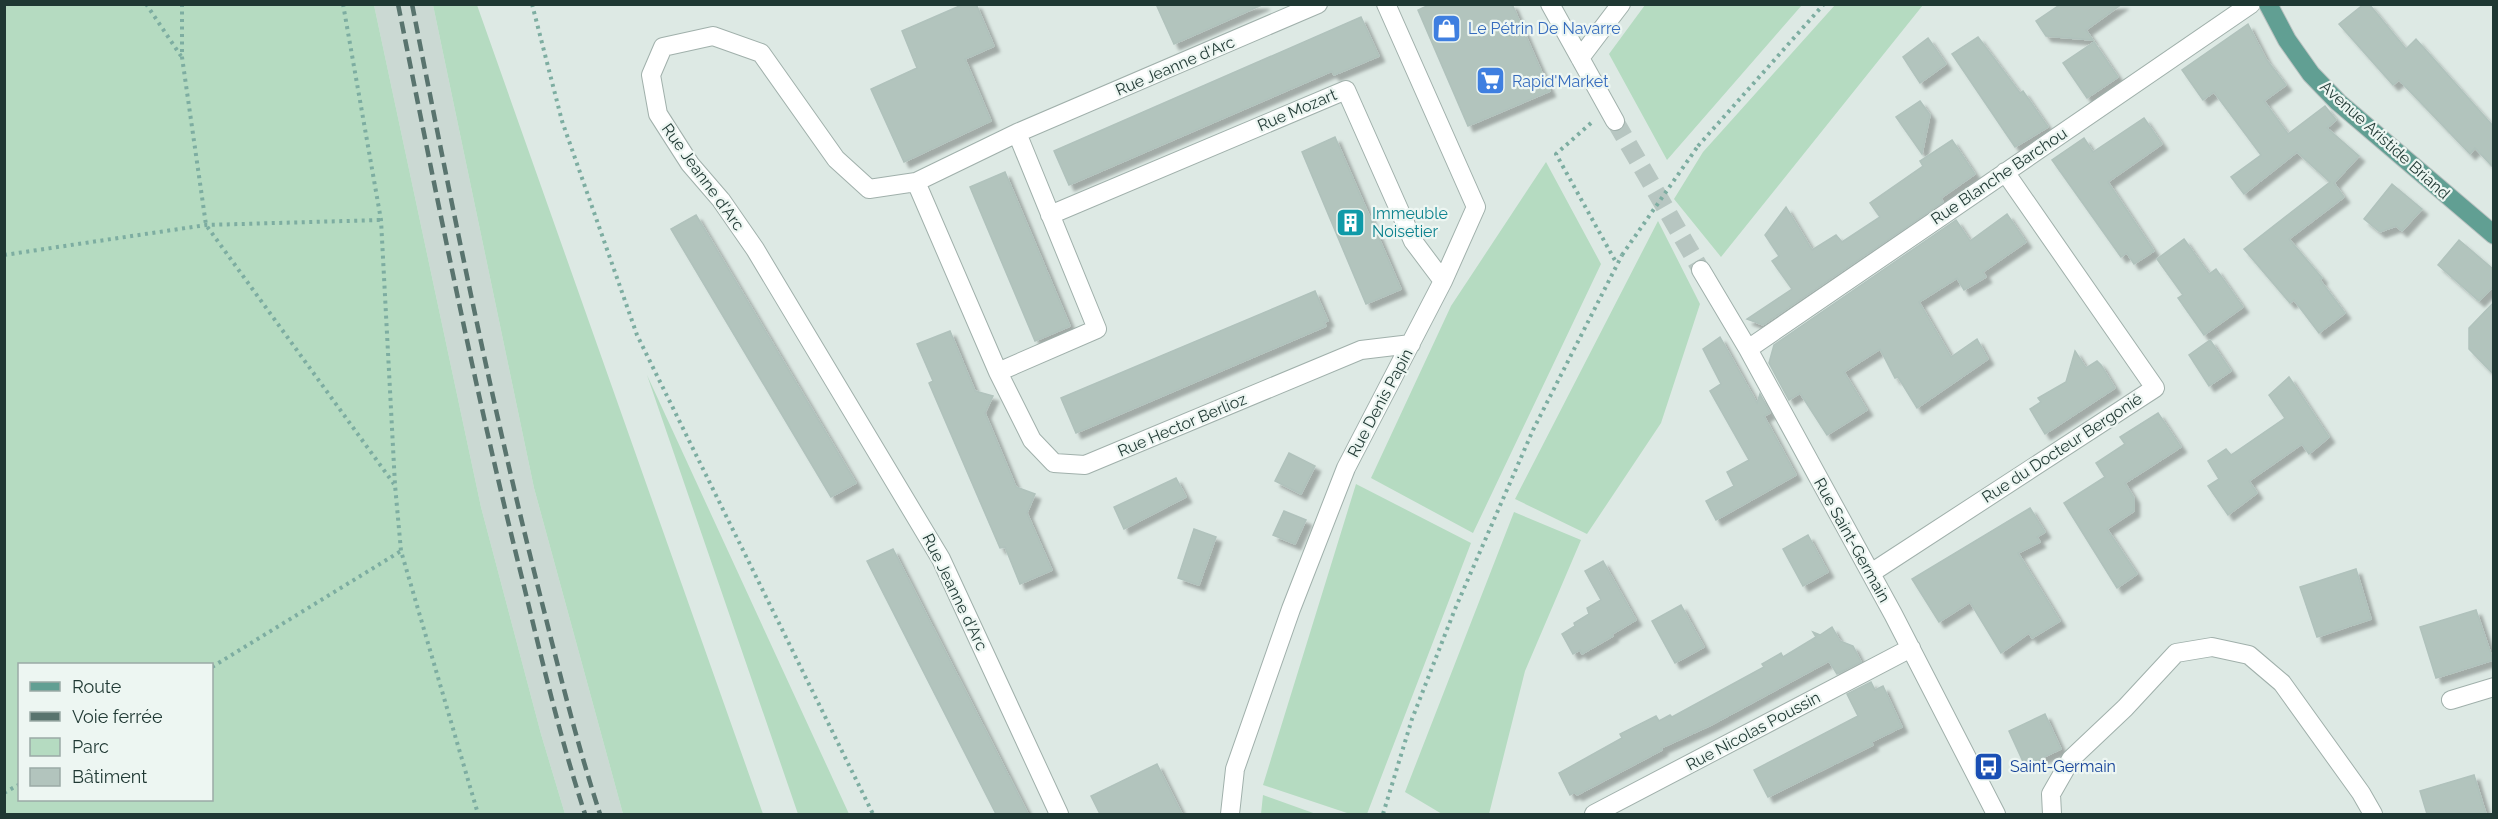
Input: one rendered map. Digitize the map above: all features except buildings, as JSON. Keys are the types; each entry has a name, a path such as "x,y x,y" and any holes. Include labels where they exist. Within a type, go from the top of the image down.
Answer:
{"main road":[{"name":"Avenue Aristide Briand","path":"2268,4 2287,40 2305,66 2338,102 2493,235"}],"street":[{"name":"Rue Jeanne d'Arc","path":"1059,814 941,559 755,249 721,200 690,164 658,114 651,75 663,47 713,36 761,53 836,159 869,189 916,182 1017,133 1318,4"},
{"name":"Rue Denis Papin","path":"1230,814 1235,769 1291,609 1346,468 1443,281 1476,207 1386,4"},
{"path":"1550,4 1612,115"},
{"path":"1580,58 1621,4"},
{"name":"Rue Blanche Barchou","path":"1748,348 2251,4"},
{"name":"Rue Mozart","path":"1050,215 1346,90 1413,241 1443,281"},
{"path":"916,182 998,372 1097,329 1017,133"},
{"name":"Rue du Docteur Bergonié","path":"1871,573 2155,388 2005,172"},
{"name":"Rue Saint-Germain","path":"1701,270 1748,348 1871,573 1996,814"},
{"name":"Rue Hector Berlioz","path":"998,372 1032,440 1046,455 1054,463 1085,465 1360,350 1410,345"},
{"path":"2052,814 2051,794 2071,759 2125,708 2176,653 2212,646 2249,655 2282,683 2361,793 2373,814"},
{"name":"Rue Nicolas Poussin","path":"1594,814 1911,648"},
{"path":"2451,700 2493,687"}],"path":[{"path":"146,4 182,57"},
{"path":"182,4 182,57 206,225 395,485"},
{"path":"342,4 381,220 395,485 401,551 478,814"},
{"path":"532,4 562,121 637,335 873,814"},
{"path":"1383,814 1412,719 1455,609 1533,430 1617,264 1698,146 1824,4"},
{"path":"1612,115 1556,154 1617,264"},
{"path":"4,255 206,225 381,220"},
{"path":"213,666 401,551"},
{"path":"4,793 18,785"}],"shaded area":[{"path":"374,5 433,5 534,488 623,814 565,814 541,734 481,507"}],"green space":[{"path":"5,4 374,5 481,507 541,734 565,814 5,814"},
{"path":"433,5 477,5 763,814 623,814 534,488"},
{"path":"1645,5 1802,5 1667,160 1609,54"},
{"path":"1835,5 1923,5 1721,257 1674,199 1703,152"},
{"path":"1546,162 1601,264 1473,533 1371,478 1451,306"},
{"path":"1658,221 1700,304 1661,423 1587,534 1515,499"},
{"path":"647,375 849,814 798,814"},
{"path":"1356,484 1471,543 1367,814 1350,814 1263,785"},
{"path":"1514,512 1581,540 1525,671 1489,814 1442,814 1405,792"},
{"path":"1263,795 1316,814 1261,814"}],"tunnel":[{"path":"1615,121 1701,270"}],"railway":[{"path":"398,4 457,294 505,510 567,757 585,814"},
{"path":"412,4 456,225 504,445 560,675 600,814"}],"place":[{"name":"Le Pétrin De Navarre","path":"1447,28"},
{"name":"Rapid'Market","path":"1491,81"},
{"name":"Immeuble Noisetier","path":"1351,222"},
{"name":"Saint-Germain","path":"1989,766"}]}
